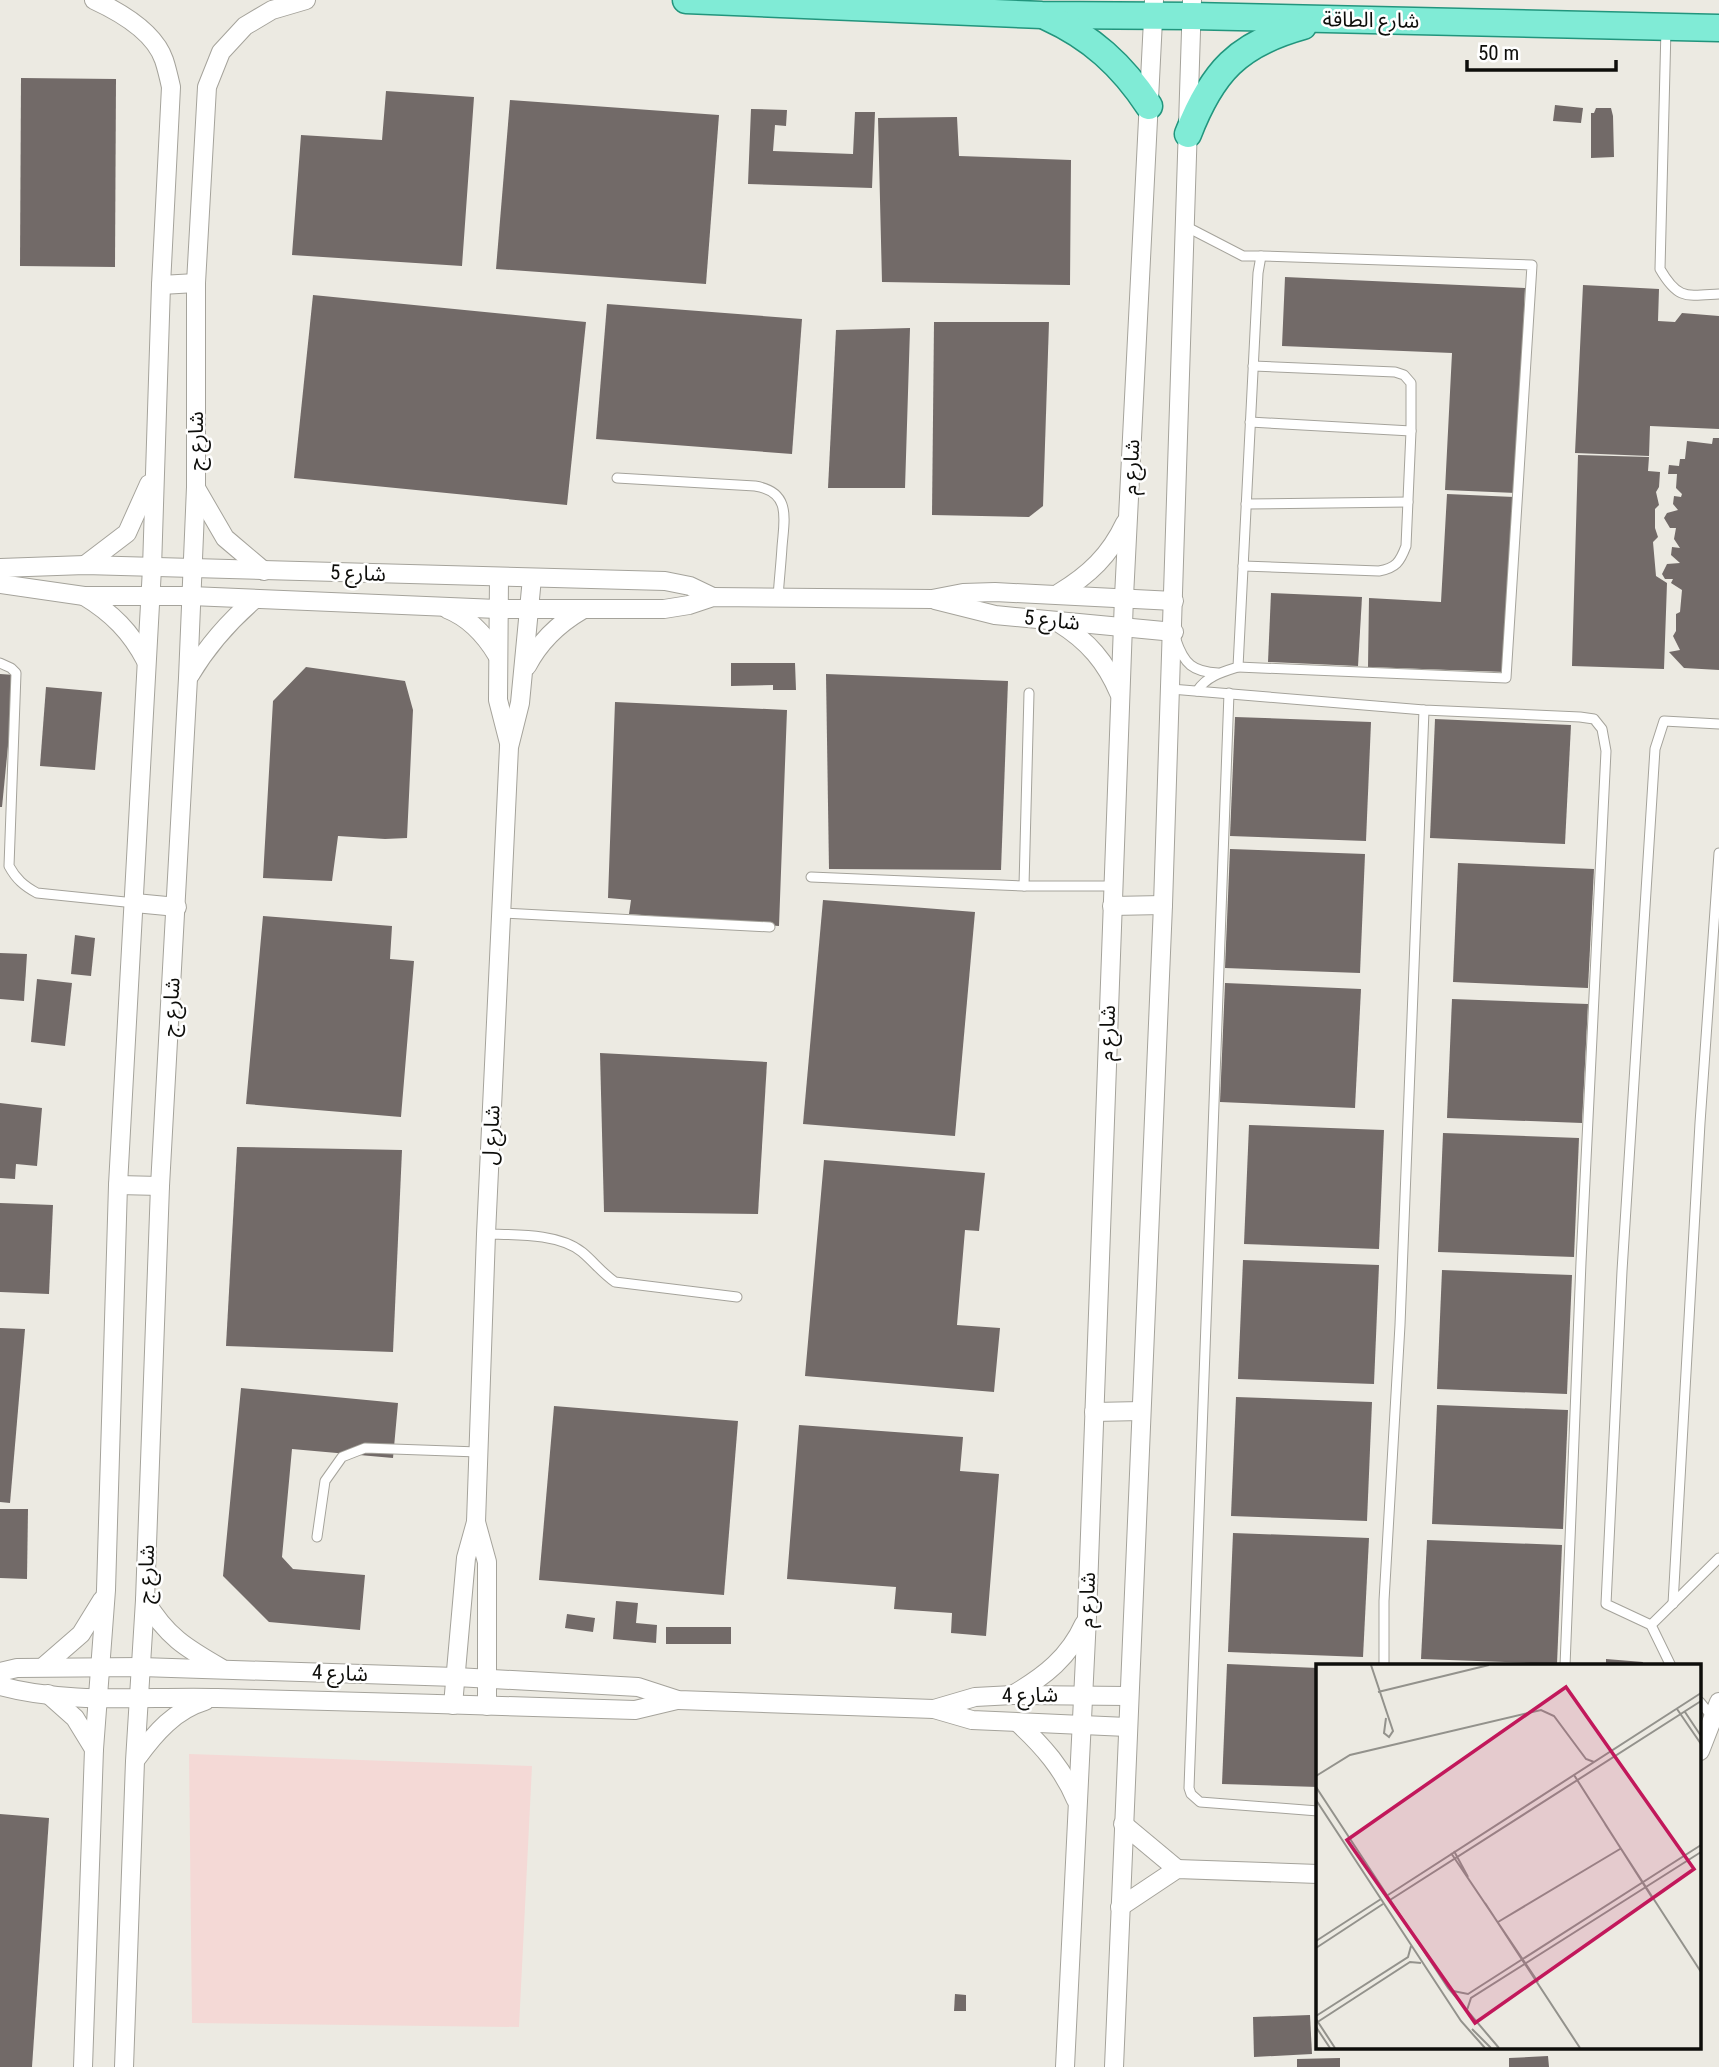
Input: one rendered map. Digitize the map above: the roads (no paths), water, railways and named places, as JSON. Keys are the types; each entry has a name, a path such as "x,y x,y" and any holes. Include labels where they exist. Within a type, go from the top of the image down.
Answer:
{"main road":[{"name":"شارع الطاقة","path":"686,0 1042,15 1157,5 1328,19 1719,28"},
{"path":"800,3 837,0"},
{"path":"1042,15 1084,37 1103,51 1120,68 1149,106"},
{"path":"1188,134 1207,92 1218,75 1242,53 1269,36 1328,19"}],"street":[{"name":"شارع ج","path":"83,2067 94,1749 106,1590 118,1185 151,596 161,285 171,87 164,57 148,35 129,20 94,0"},
{"name":"شارع ج","path":"124,2067 160,1186 188,678 196,487 196,283 207,87 221,52 245,26 272,10 306,0"},
{"name":"شارع م","path":"1065,2067 1087,1617 1122,627 1149,106 1157,5"},
{"path":"1114,2067 1174,632 1192,8"},
{"path":"161,285 196,283"},
{"path":"85,565 127,533 154,471"},
{"path":"196,487 225,538 264,570"},
{"path":"1058,594 1081,580 1101,562 1117,541 1128,517"},
{"name":"شارع 5","path":"0,568 85,565 665,581 690,586 713,597"},
{"name":"شارع ل","path":"499,577 498,700 509,747"},
{"name":"شارع ل","path":"453,1705 466,1558 476,1522 486,1234 509,747 520,703 532,578"},
{"name":"شارع 5","path":"0,584 85,597 191,596 528,610 664,609 713,597 932,599 979,592 1174,601"},
{"path":"85,597 122,624 147,663"},
{"path":"188,678 222,628 255,599"},
{"name":"شارع 5","path":"932,599 980,612 1174,632"},
{"path":"430,605 451,611 470,622 486,637 498,656"},
{"path":"524,673 534,652 548,634 586,609"},
{"path":"1056,621 1078,635 1096,652 1111,673 1121,697"},
{"path":"135,903 177,906"},
{"path":"1112,906 1163,905"},
{"path":"118,1185 160,1186"},
{"path":"1094,1412 1141,1411"},
{"name":"شارع ل","path":"476,1522 487,1562 487,1706"},
{"path":"43,1667 81,1634 106,1590"},
{"path":"145,1600 158,1622 175,1641 224,1670"},
{"path":"1013,1695 1050,1671 1066,1655 1087,1617"},
{"name":"شارع 4","path":"0,1672 43,1667 141,1667 456,1677 638,1688 678,1700 934,1709 972,1720 1127,1727"},
{"name":"شارع 4","path":"0,1686 48,1694 98,1697 635,1710 678,1700"},
{"path":"48,1694 75,1718 94,1749"},
{"name":"شارع 4","path":"934,1709 975,1697 1128,1696"},
{"path":"135,1761 151,1738 171,1719 194,1704 215,1698"},
{"path":"1702,1746 1716,1710"},
{"path":"1018,1723 1049,1753 1061,1770 1079,1807"},
{"path":"1123,1824 1177,1869"},
{"path":"1120,1907 1177,1869 1316,1874"}],"lane":[{"path":"1667,27 1660,269 1669,285 1684,296 1719,294"},
{"path":"1185,226 1243,256 1532,265 1506,678 1238,667 1203,682 1197,691"},
{"path":"1238,667 1261,256"},
{"path":"1243,566 1392,569 1401,560 1406,546 1411,383 1404,375 1395,372 1253,366"},
{"path":"1250,422 1411,431"},
{"path":"617,478 755,486 775,494 785,514 778,598"},
{"path":"1246,504 1408,502"},
{"path":"1174,632 1186,662 1209,673 1219,673"},
{"path":"0,663 16,673 9,866 15,877 37,892 135,903"},
{"path":"1171,689 1424,710 1594,719 1602,729 1606,751 1565,1664"},
{"path":"1024,886 1029,693"},
{"path":"1229,693 1189,1788 1191,1794 1200,1802 1316,1811"},
{"path":"1384,1664 1384,1601 1400,1325 1424,710"},
{"path":"1670,1664 1651,1625 1606,1604 1622,1271 1655,749 1664,721 1719,724"},
{"path":"1673,1604 1700,1123 1719,853"},
{"path":"811,877 1112,887"},
{"path":"501,913 770,927"},
{"path":"486,1234 543,1237 580,1250 601,1273 614,1282 737,1297"},
{"path":"317,1537 325,1481 342,1457 365,1448 478,1452"},
{"path":"1651,1625 1719,1558"}]}
